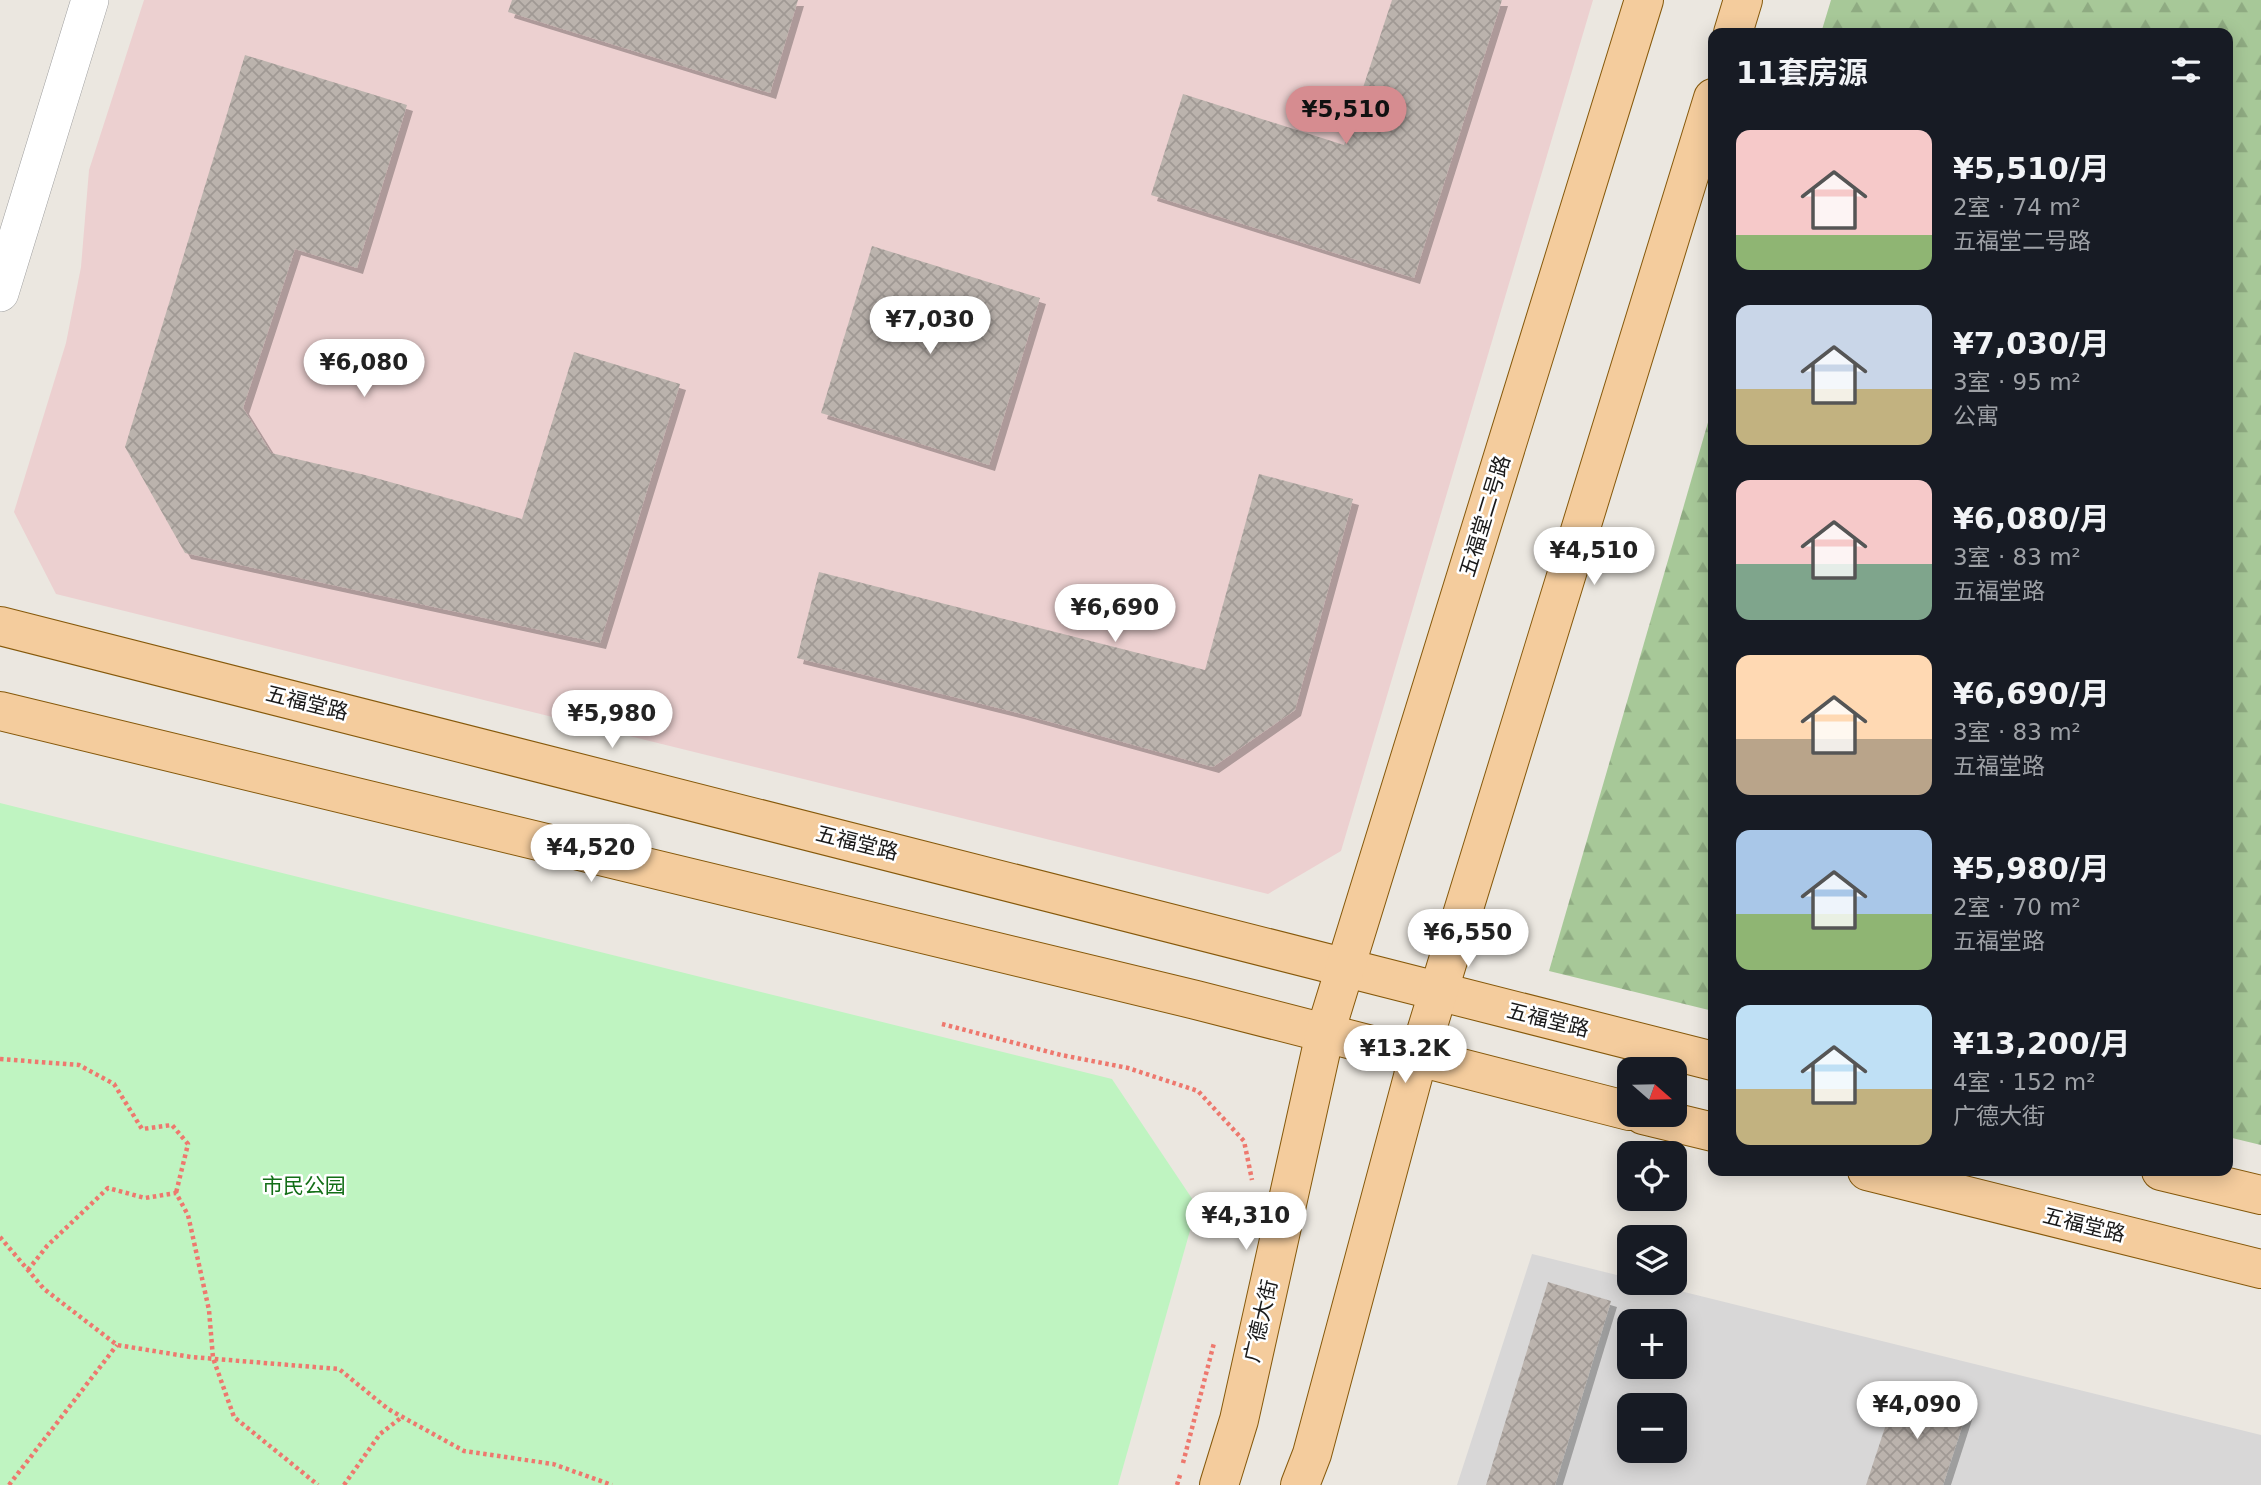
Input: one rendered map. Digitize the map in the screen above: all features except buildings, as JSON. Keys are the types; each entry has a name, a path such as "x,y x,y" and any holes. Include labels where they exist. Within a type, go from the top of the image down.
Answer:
{"main road":[{"name":"五福堂二号路","path":"1325,1033 1644,0"},
{"path":"1735,28 1744,0"},
{"path":"1300,1485 1312,1454 1418,1058 1708,114"},
{"name":"五福堂路","path":"0,626 1708,1059"},
{"path":"0,711 1325,1033 1617,1108"},
{"name":"广德大街","path":"1219,1485 1238,1420 1325,1033"},
{"path":"1687,1126 1708,1131"},
{"name":"五福堂路","path":"1887,1176 2261,1269"},
{"path":"2182,1176 2261,1195"}],"street":[{"path":"0,293 90,0"}],"path":[{"path":"942,1024 1061,1055 1128,1068 1198,1091 1244,1141 1253,1182"},
{"path":"0,1059 79,1065 114,1084 142,1129 172,1125 188,1144 176,1193 188,1215 209,1310 213,1358 234,1417 318,1485"},
{"path":"28,1270 47,1246 108,1188 145,1198 176,1193"},
{"path":"0,1237 44,1289 117,1345 213,1358 339,1369 402,1417 464,1451 553,1464 612,1485"},
{"path":"1177,1485 1218,1331"},
{"path":"9,1485 117,1345"},
{"path":"344,1485 380,1434 402,1417"}],"shaded area":[{"path":"144,0 1593,0 1341,851 1268,894 56,594 14,512 66,343 81,267 89,170"},
{"path":"1532,1254 1617,1275 1617,1295 1687,1295 1687,1293 2261,1435 2261,1485 1457,1485"}],"green space":[{"path":"1831,0 2261,0 2261,1145 2233,1138 2233,28 1823,28"},
{"path":"1708,422 1708,1010 1549,971"},
{"name":"市民公园","path":"0,803 1112,1079 1197,1206 1118,1485 0,1485"}]}
